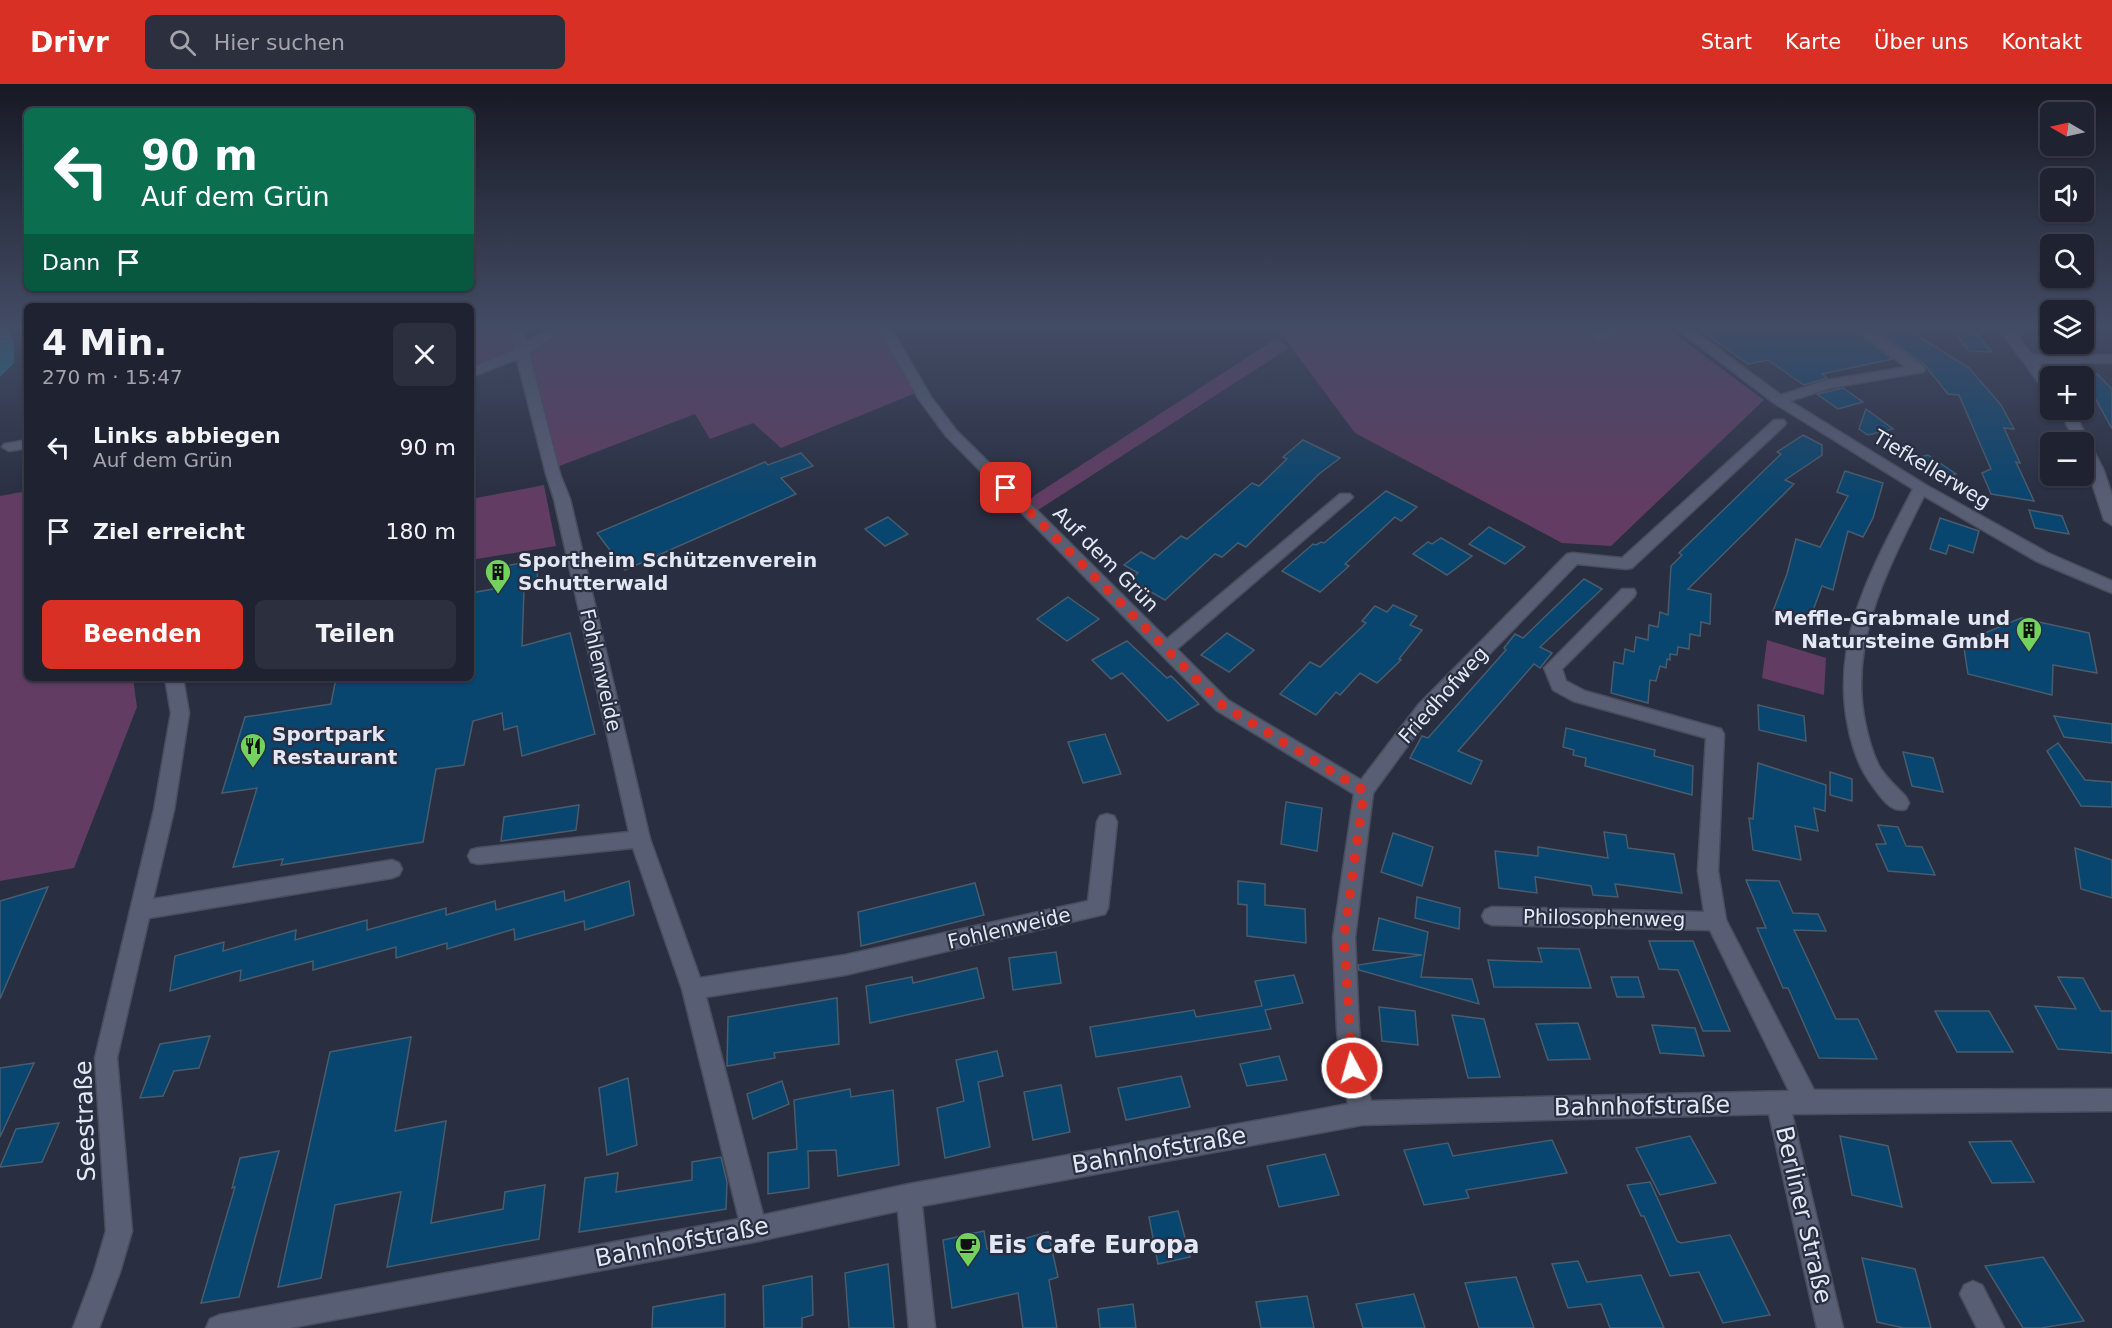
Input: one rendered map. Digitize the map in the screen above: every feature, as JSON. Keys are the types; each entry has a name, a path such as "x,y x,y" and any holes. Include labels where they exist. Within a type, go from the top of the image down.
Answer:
{"street":[{"name":"Fohlenweide","path":"531,386 562,500 640,839 693,989 753,1228"},
{"name":"Auf dem Grün","path":"918,386 951,433 1222,705 1364,791"},
{"name":"Tiefkellerweg","path":"1760,386 1921,488 2042,557 2112,587"},
{"path":"1779,400 1822,386"},
{"name":"Friedhofweg","path":"1362,1113 1350,1049 1344,937 1364,791 1425,709 1573,558 1626,564 1779,423"},
{"path":"9,447 24,444"},
{"path":"2094,465 2112,520"},
{"path":"1899,803 1876,777 1863,751 1854,719 1850,676 1858,624 1876,580 1921,488"},
{"path":"1166,649 1345,497"},
{"name":"Philosophenweg","path":"1628,593 1553,668 1559,685 1579,696 1715,734 1708,871 1716,921 1807,1102"},
{"name":"Seestraße","path":"86,1328 108,1272 119,1232 106,1058 164,810 180,713 175,681"},
{"name":"Fohlenweide","path":"693,989 845,965 1098,908 1107,822"},
{"path":"478,856 640,839"},
{"path":"142,910 392,869"},
{"name":"Philosophenweg","path":"1492,916 1716,921"},
{"name":"Bahnhofstraße","path":"219,1328 753,1228 909,1196 1362,1113 1807,1102 2112,1100"},
{"name":"Berliner Straße","path":"1778,1103 1830,1328"},
{"path":"909,1196 922,1328"},
{"path":"1973,1294 1991,1328"}],"shaded area":[{"path":"536,386 915,386 918,392 781,448 753,423 710,439 695,414 557,467"},
{"path":"1203,386 1230,386 1035,512 1028,502 1035,495"},
{"path":"1320,386 1745,386 1764,400 1611,546 1562,543 1355,433"},
{"path":"544,485 556,546 474,560 474,498"},
{"path":"24,492 24,681 133,681 137,707 74,868 0,881 0,496"},
{"path":"1767,640 1826,658 1824,695 1762,678"}],"building":[{"path":"1942,386 1985,386 2001,405 2014,429 2004,428 2020,463 2016,462 2034,501 1991,494 1982,473 1991,469 1959,395 1948,394"},
{"path":"2094,386 2109,386 2112,389 2112,429 2094,396"},
{"path":"1843,388 1863,402 1838,409 1817,394"},
{"path":"1866,409 1893,429 1868,435 1859,429"},
{"path":"1803,435 1822,445 1822,455 1785,480 1794,484 1688,589 1711,594 1710,624 1701,622 1700,636 1690,634 1689,649 1678,647 1677,655 1670,654 1670,660 1667,659 1666,668 1660,666 1656,681 1650,680 1648,703 1611,693 1614,662 1623,664 1625,649 1634,652 1636,637 1648,640 1649,625 1658,627 1660,612 1668,615 1671,566 1682,555 1679,553 1781,454 1777,452"},
{"path":"1303,440 1340,458 1319,474 1246,547 1238,543 1222,557 1215,554 1165,600 1130,580 1138,573 1124,565 1141,552 1154,559 1181,536 1187,539 1252,483 1259,486 1287,459 1283,457"},
{"path":"801,453 813,466 781,478 796,494 625,570 597,533 765,462 768,465"},
{"path":"1928,455 1956,474 1936,480 1908,460"},
{"path":"1845,471 1883,483 1873,518 1863,537 1848,531 1833,590 1822,586 1808,624 1773,611 1787,574 1796,539 1820,547 1848,496 1837,492"},
{"path":"1386,491 1417,507 1401,521 1395,517 1345,564 1349,566 1320,592 1282,571 1313,544 1324,543"},
{"path":"2029,510 2062,516 2069,534 2035,528"},
{"path":"888,517 908,534 885,546 865,529"},
{"path":"1940,518 1979,531 1973,553 1949,545 1946,554 1930,549"},
{"path":"1489,527 1525,547 1505,564 1469,544"},
{"path":"1441,538 1472,556 1447,575 1413,554 1428,542 1432,544"},
{"path":"538,560 537,587 524,590 522,646 570,633 595,734 522,756 517,726 504,730 502,713 473,721 464,765 436,769 423,842 281,865 283,859 233,867 257,788 222,793 245,717 331,704 335,681 474,681 474,592 493,589 494,568"},
{"path":"1584,579 1602,589 1540,647 1552,653 1540,668 1534,664 1458,751 1482,761 1471,784 1410,758 1422,736 1428,738 1506,650 1504,648 1515,634 1523,638"},
{"path":"1068,597 1099,619 1067,641 1037,619"},
{"path":"1393,605 1417,616 1410,625 1422,630 1399,659 1401,660 1377,683 1360,673 1340,695 1336,692 1316,715 1280,694 1310,662 1320,667 1366,623 1362,621 1375,606 1387,612"},
{"name":"Meffle-Grabmale und Natursteine GmbH","path":"2021,618 2089,633 2097,673 2053,665 2052,695 1968,674 1963,642"},
{"path":"1227,633 1254,650 1229,672 1201,655"},
{"path":"1127,641 1167,678 1171,676 1199,704 1168,721 1122,673 1111,679 1092,660"},
{"path":"1758,705 1804,716 1806,741 1759,730"},
{"path":"2054,716 2112,724 2112,743 2064,737"},
{"path":"1566,728 1655,750 1654,756 1693,766 1692,795 1585,766 1586,758 1573,755 1574,750 1563,747"},
{"path":"1105,734 1121,774 1083,783 1068,742"},
{"path":"2058,743 2085,780 2112,782 2112,807 2081,806 2047,751"},
{"path":"1903,752 1933,758 1943,792 1912,786"},
{"path":"1758,763 1826,785 1825,811 1814,808 1818,831 1795,826 1801,860 1753,850 1749,818 1753,819"},
{"path":"1830,772 1852,779 1852,801 1830,795"},
{"path":"1286,802 1322,808 1317,851 1281,844"},
{"path":"579,805 576,830 501,841 504,817"},
{"path":"1878,825 1898,827 1906,846 1922,847 1935,875 1888,871 1876,844 1886,844"},
{"path":"1604,832 1626,835 1628,848 1674,854 1682,893 1615,884 1618,897 1593,895 1591,886 1535,877 1537,893 1499,888 1495,851 1538,856 1538,847 1608,858"},
{"path":"1393,833 1433,847 1422,886 1381,872"},
{"path":"2075,848 2112,860 2112,898 2081,889"},
{"path":"1746,880 1779,881 1793,913 1818,914 1826,931 1794,930 1836,1019 1858,1019 1877,1059 1819,1058 1788,988 1783,988 1757,928 1766,928"},
{"path":"629,881 634,915 585,930 584,921 515,940 514,929 447,949 447,943 396,958 396,947 313,970 313,961 240,981 241,970 170,991 175,956 224,942 223,951 296,930 295,940 367,920 367,930 446,908 446,915 495,901 496,910 564,891 565,901"},
{"path":"1238,881 1265,884 1265,905 1305,909 1306,943 1247,936 1247,905 1238,904"},
{"path":"975,883 984,915 861,946 858,912"},
{"path":"48,887 0,999 0,901"},
{"path":"1417,897 1460,908 1459,929 1415,918"},
{"path":"1379,918 1428,932 1421,977 1472,979 1479,1004 1359,970 1358,965 1422,955 1373,950"},
{"path":"1649,941 1693,941 1730,1031 1703,1031 1678,970 1659,969"},
{"path":"1538,948 1579,949 1591,988 1494,987 1488,960 1542,962"},
{"path":"1056,952 1061,983 1013,990 1009,958"},
{"path":"977,968 984,998 870,1023 866,986 912,977 913,983"},
{"path":"1294,975 1303,1003 1265,1010 1271,1029 1096,1057 1090,1027 1194,1010 1196,1017 1262,1006 1255,981"},
{"path":"1611,977 1638,977 1644,997 1617,997"},
{"path":"2058,977 2083,978 2101,1011 2112,1011 2112,1053 2058,1049 2035,1006 2076,1009"},
{"path":"837,998 839,1044 774,1053 775,1058 727,1066 728,1017"},
{"path":"1379,1007 1415,1011 1418,1045 1382,1041"},
{"path":"1935,1011 1989,1011 2013,1052 1957,1052"},
{"path":"1452,1015 1484,1019 1500,1077 1468,1078"},
{"path":"1578,1023 1590,1059 1548,1060 1536,1024"},
{"path":"1652,1025 1695,1028 1704,1056 1660,1053"},
{"path":"210,1036 199,1068 174,1071 163,1096 140,1098 160,1044"},
{"path":"411,1037 395,1131 446,1121 431,1223 503,1209 505,1192 545,1185 539,1239 387,1267 401,1192 335,1205 321,1278 278,1287 330,1052"},
{"path":"997,1051 1003,1076 978,1082 990,1147 945,1158 937,1108 964,1101 956,1060"},
{"path":"1279,1056 1287,1080 1247,1086 1240,1064"},
{"path":"34,1063 0,1137 0,1068"},
{"path":"1181,1076 1190,1107 1126,1120 1118,1088"},
{"path":"628,1078 637,1145 607,1155 599,1088"},
{"path":"782,1081 789,1104 753,1119 747,1094"},
{"path":"1061,1085 1070,1132 1033,1140 1024,1092"},
{"path":"850,1089 851,1097 893,1090 899,1165 838,1176 836,1150 808,1151 809,1188 768,1194 768,1153 797,1149 794,1100"},
{"path":"59,1123 42,1162 0,1167 16,1129"},
{"path":"1690,1136 1716,1183 1660,1195 1636,1148"},
{"path":"1840,1136 1888,1146 1902,1207 1852,1195"},
{"path":"1552,1140 1567,1173 1466,1190 1469,1198 1424,1205 1404,1150 1448,1143 1453,1156"},
{"path":"2011,1141 2034,1182 1992,1183 1969,1142"},
{"path":"279,1151 239,1297 201,1303 235,1187 232,1188 240,1158"},
{"path":"1325,1154 1339,1195 1279,1207 1267,1166"},
{"path":"721,1157 727,1182 726,1209 579,1232 585,1178 618,1173 616,1192 692,1180 692,1162"},
{"path":"1650,1182 1677,1241 1681,1243 1730,1235 1770,1315 1723,1323 1699,1272 1670,1276 1644,1216 1641,1216 1627,1185"},
{"path":"1178,1211 1190,1257 1158,1264 1149,1217"},
{"path":"984,1231 987,1249 1048,1232 1058,1277 1049,1280 1057,1328 1023,1328 1018,1293 952,1308 943,1240"},
{"path":"2043,1257 2084,1321 2041,1328 2023,1328 1985,1266"},
{"path":"1862,1258 1915,1269 1931,1328 1904,1328 1877,1322"},
{"path":"1578,1261 1587,1282 1641,1275 1664,1328 1610,1328 1601,1304 1568,1308 1552,1264"},
{"path":"888,1264 894,1328 849,1328 845,1273"},
{"path":"812,1276 813,1315 802,1318 802,1328 764,1328 763,1286"},
{"path":"1516,1277 1534,1328 1479,1328 1465,1283"},
{"path":"725,1294 725,1328 652,1328 653,1307"},
{"path":"1414,1294 1425,1328 1363,1328 1356,1304"},
{"path":"1307,1296 1314,1328 1261,1328 1256,1302"},
{"path":"1133,1304 1136,1328 1100,1328 1098,1309"}],"place":[{"name":"Sportheim Schützenverein Schutterwald","path":"498,595"},
{"name":"Meffle-Grabmale und Natursteine GmbH","path":"2029,653"},
{"name":"Sportpark Restaurant","path":"253,769"},
{"name":"Eis Cafe Europa","path":"968,1268"}],"route":[{"path":"1006,488 1222,705 1364,791 1344,937 1352,1068"}]}
